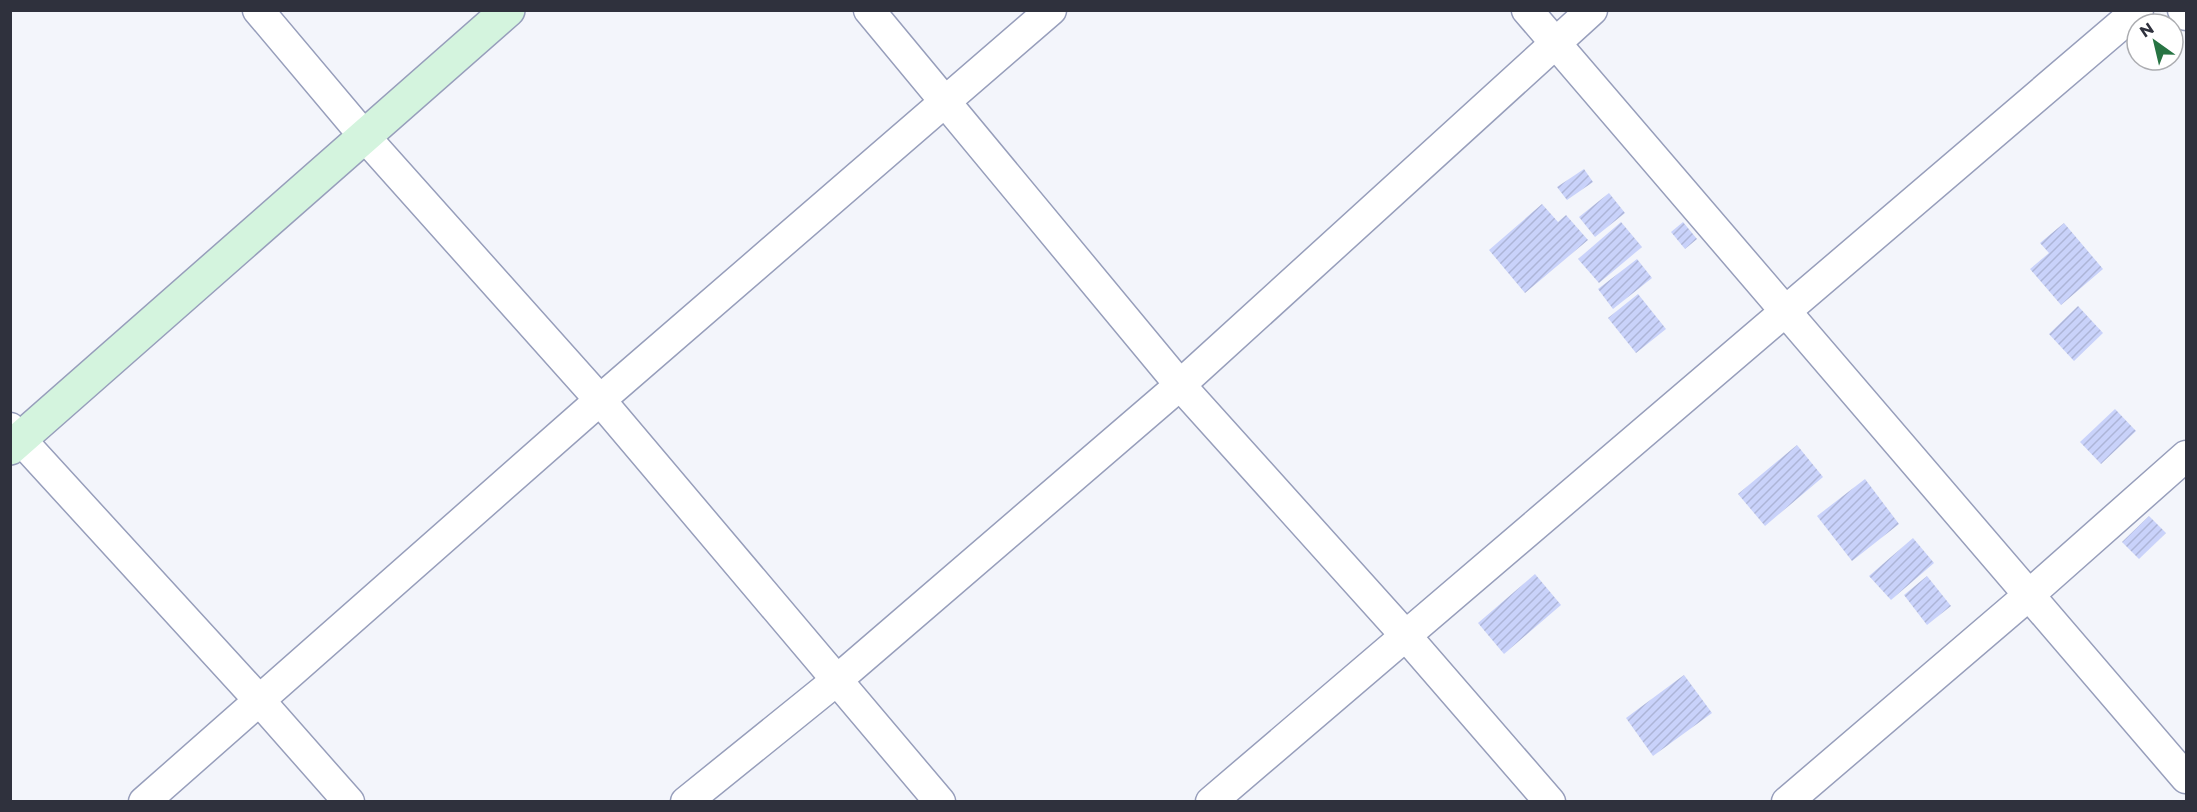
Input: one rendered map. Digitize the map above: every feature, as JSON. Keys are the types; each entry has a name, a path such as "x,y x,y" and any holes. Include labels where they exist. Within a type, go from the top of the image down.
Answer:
{"main road":[{"path":"14,439 365,137 508,10"}],"street":[{"path":"258,10 365,137 600,400 940,801"},
{"path":"869,10 1180,385 1406,636 1550,801"},
{"path":"144,801 600,400 1051,10"},
{"path":"1527,10 2187,778"},
{"path":"686,801 837,680 1180,385 1593,10"},
{"path":"1211,801 2138,10"},
{"path":"2183,10 2187,15"},
{"path":"14,439 259,700 349,801"},
{"path":"1787,801 2029,595 2187,456"}],"building":[{"path":"1584,169 1593,182 1567,200 1557,187"},
{"path":"1609,193 1625,213 1595,237 1579,217"},
{"path":"1542,204 1558,222 1566,215 1588,240 1525,293 1489,250"},
{"path":"1621,222 1642,247 1599,283 1578,259"},
{"path":"1683,222 1697,239 1685,249 1671,232"},
{"path":"2064,223 2103,269 2061,305 2030,269 2049,253 2040,243"},
{"path":"1637,259 1652,278 1613,309 1598,289"},
{"path":"1638,294 1666,329 1636,353 1608,318"},
{"path":"2078,306 2103,333 2074,361 2049,334"},
{"path":"2115,409 2136,431 2101,464 2080,442"},
{"path":"1797,445 1823,477 1765,526 1738,494"},
{"path":"1865,479 1899,524 1852,561 1817,516"},
{"path":"2149,516 2166,533 2139,559 2122,542"},
{"path":"1913,538 1934,563 1891,600 1869,576"},
{"path":"1535,574 1561,605 1504,654 1478,623"},
{"path":"1927,576 1951,606 1927,625 1904,595"},
{"path":"1684,675 1712,713 1653,756 1626,718"}]}
